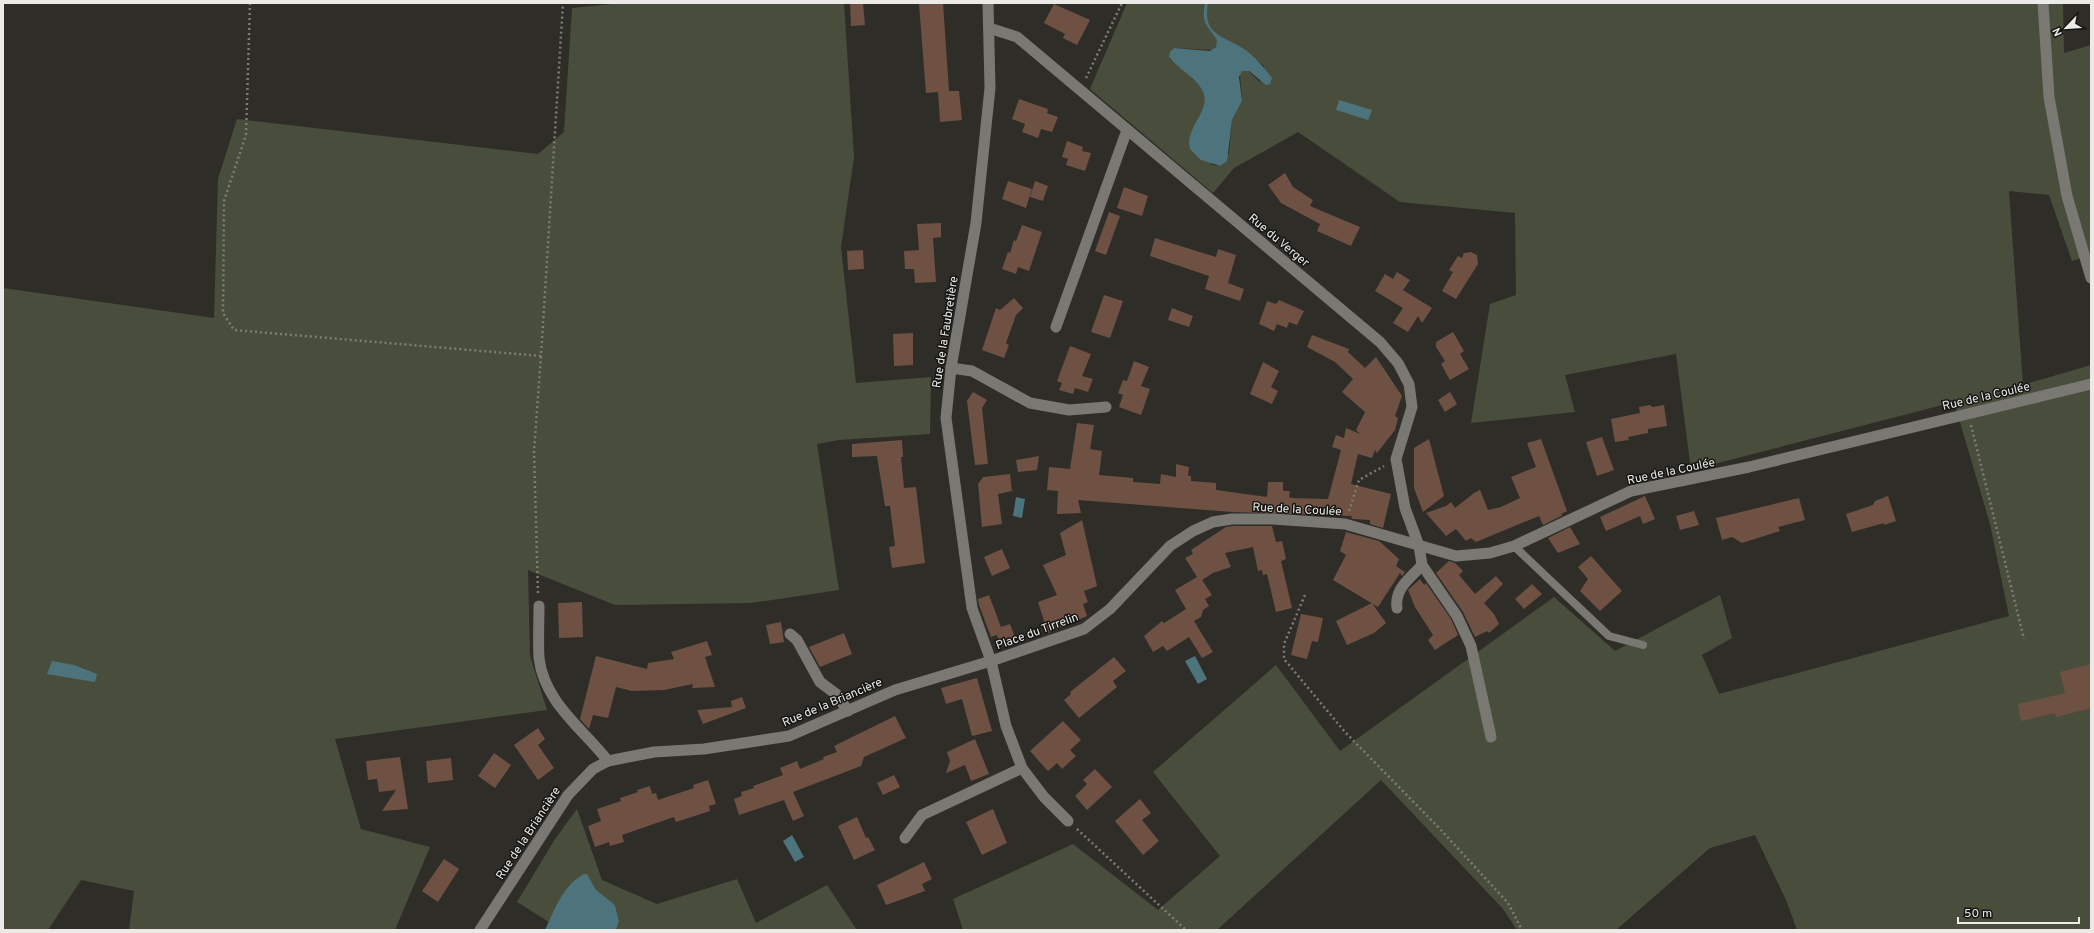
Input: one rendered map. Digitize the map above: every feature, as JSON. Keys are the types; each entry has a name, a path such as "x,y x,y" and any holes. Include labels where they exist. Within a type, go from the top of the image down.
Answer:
{"street":[{"name":"Rue de la Faubretière","path":"988,3 990,88 976,215 951,368 946,418 972,608 992,661 1006,726 1022,768 1044,797 1068,821"},
{"path":"2043,3 2049,97 2067,196 2091,278"},
{"name":"Rue du Verger","path":"989,28 1017,37 1380,342 1398,362 1409,384 1412,407 1396,459 1405,508 1419,546 1422,565"},
{"path":"1056,327 1127,130"},
{"path":"951,368 972,371 1030,403 1069,410 1106,407"},
{"name":"Rue de la Coulée","path":"1110,609 1165,550 1193,531 1213,522 1232,519 1274,519 1345,524 1456,556 1490,553 1514,546 1631,491 1749,468 2091,384"},
{"path":"1396,608 1395,599 1406,579 1422,565 1457,616 1471,646 1490,737"},
{"path":"539,606 539,659 546,681 560,708 608,761"},
{"name":"Place du Tirrelin","path":"992,661 1084,629 1110,609"},
{"path":"790,634 797,640 820,682 836,694 848,711"},
{"name":"Rue de la Briancière","path":"480,930 568,795 593,769 608,761 654,752 704,749 768,741 789,736 895,690 992,661"},
{"path":"905,838 922,815 1022,768"}],"lane":[{"path":"1514,546 1609,636 1643,645"}],"path":[{"path":"250,3 246,135 224,201 223,313 234,330 541,356"},
{"path":"539,606 534,451 563,3"},
{"path":"1074,85 1085,80 1122,3"},
{"path":"1970,413 1972,435 2024,639"},
{"path":"1345,524 1359,480 1396,459"},
{"path":"1305,595 1284,644 1284,659 1345,732 1441,830 1508,904 1522,930"},
{"path":"1068,821 1186,930"}],"green space":[{"path":"622,3 844,3 854,157 841,247 856,383 931,377 930,434 839,440 817,444 839,590 751,603 615,605 528,570 530,656 547,710 335,739 361,829 430,847 395,930 129,930 134,891 81,880 48,930 3,930 3,288 214,318 218,179 237,119 538,154 564,132 572,8"},
{"path":"1127,3 2063,3 2064,53 2091,45 2091,255 2072,261 2049,195 2009,191 2023,385 2091,365 2091,930 1797,930 1786,900 1755,835 1710,848 1616,930 1517,930 1503,909 1381,780 1217,930 963,930 953,899 1073,844 1158,910 1220,856 1153,772 1276,665 1340,751 1554,597 1615,651 1720,595 1732,638 1702,655 1719,694 2009,616 1990,524 1954,402 1691,470 1676,354 1565,375 1575,412 1471,423 1490,304 1516,295 1515,213 1400,202 1298,132 1234,168 1213,193 1090,89","holes":["1218,35 1241,48 1264,66 1260,82 1247,70 1242,71 1240,74 1242,101 1232,120 1229,153 1220,166 1212,165 1190,137 1204,109 1204,93 1195,80 1170,59 1174,48 1213,50 1218,44"]},
{"path":"577,809 602,880 657,904 737,879 756,923 827,885 857,930 616,930 619,921 615,905 578,878 567,889 549,922 517,902 555,839"}],"water":[{"path":"1205,3 1208,3 1207,14 1208,22 1211,28 1221,37 1248,52 1259,62 1272,78 1270,84 1266,85 1249,71 1242,71 1239,77 1242,101 1232,120 1227,161 1220,166 1201,160 1190,149 1189,140 1191,132 1202,111 1204,96 1198,83 1169,57 1170,52 1174,48 1210,51 1216,47 1217,40 1204,20"},
{"path":"1339,100 1372,110 1368,120 1336,110"},
{"path":"1016,497 1025,499 1022,518 1013,516"},
{"path":"1195,656 1207,679 1198,684 1185,661"},
{"path":"52,661 74,665 97,674 95,682 47,674"},
{"path":"792,835 804,857 795,862 783,841"},
{"path":"584,874 587,874 596,890 615,905 619,921 616,930 545,930 560,898 570,884"}],"building":[{"path":"850,3 863,3 865,25 851,26"},
{"path":"943,3 949,91 959,91 962,120 940,122 938,92 926,93 919,4"},
{"path":"1054,4 1090,20 1077,45 1063,38 1065,34 1044,23"},
{"path":"1019,99 1048,109 1047,113 1058,117 1052,132 1041,129 1038,138 1022,132 1025,124 1012,119"},
{"path":"1067,141 1083,147 1082,151 1091,153 1085,171 1066,165 1068,159 1062,157"},
{"path":"1285,173 1293,187 1313,200 1310,206 1360,227 1351,246 1317,231 1320,224 1281,203 1268,185"},
{"path":"1008,181 1032,189 1026,208 1002,199"},
{"path":"1035,181 1048,186 1043,201 1030,197"},
{"path":"1124,187 1148,196 1142,216 1117,208"},
{"path":"1109,212 1120,216 1106,255 1095,251"},
{"path":"941,223 941,237 933,238 936,282 915,283 914,269 905,269 904,251 919,250 917,224"},
{"path":"1022,225 1042,232 1029,271 1018,267 1016,274 1002,269 1008,252 1010,253 1014,240 1016,241"},
{"path":"1155,238 1216,257 1218,249 1236,255 1228,283 1244,289 1240,301 1205,289 1209,276 1150,256"},
{"path":"863,250 864,269 848,270 847,251"},
{"path":"1471,252 1477,255 1478,264 1456,299 1442,291 1453,272 1449,270 1458,256 1462,258 1464,253"},
{"path":"1397,272 1410,280 1403,290 1432,308 1422,323 1418,316 1408,332 1393,323 1403,308 1375,291 1385,274 1393,279"},
{"path":"1104,295 1123,301 1110,338 1091,332"},
{"path":"1014,298 1023,308 1016,315 1006,343 1009,345 1004,358 982,350 996,308 1000,310"},
{"path":"1279,300 1304,311 1297,325 1289,322 1287,328 1277,324 1274,331 1259,324 1267,301 1276,304"},
{"path":"1172,308 1193,316 1189,327 1168,320"},
{"path":"1453,332 1464,351 1460,354 1469,369 1450,380 1441,364 1445,361 1436,347 1436,342"},
{"path":"913,333 913,365 894,366 893,334"},
{"path":"1312,335 1349,349 1348,352 1365,368 1376,357 1402,396 1395,416 1398,418 1395,430 1377,453 1375,450 1372,458 1358,454 1351,484 1391,494 1383,528 1370,524 1370,520 1353,519 1351,518 1352,516 1232,512 1078,500 1081,513 1057,514 1058,491 1047,490 1049,467 1070,469 1077,423 1094,425 1090,449 1102,451 1099,475 1133,478 1133,482 1160,484 1161,474 1176,477 1176,464 1189,467 1188,476 1191,476 1191,481 1216,483 1216,490 1267,497 1268,482 1283,482 1283,491 1290,491 1289,497 1328,499 1341,450 1332,447 1336,435 1344,438 1346,428 1360,434 1356,430 1365,412 1342,392 1353,379 1335,362 1307,347"},
{"path":"1070,346 1091,354 1082,376 1093,379 1088,392 1075,388 1073,394 1059,390 1062,383 1057,381"},
{"path":"1134,361 1149,367 1141,386 1150,389 1141,415 1119,407 1123,395 1118,393 1123,380 1127,381"},
{"path":"1263,362 1279,371 1271,387 1278,391 1272,404 1250,394"},
{"path":"973,392 987,400 982,408 988,464 975,465 967,401"},
{"path":"1450,392 1457,404 1445,412 1438,400"},
{"path":"1650,405 1652,407 1664,405 1667,426 1648,429 1648,433 1628,437 1629,440 1615,442 1611,419 1640,413 1639,407"},
{"path":"1602,437 1614,470 1597,476 1586,442"},
{"path":"1429,439 1444,496 1423,512 1414,488 1414,448"},
{"path":"1541,439 1567,511 1561,514 1563,515 1543,525 1539,516 1476,542 1471,538 1466,541 1456,529 1446,536 1426,513 1446,506 1451,502 1455,508 1480,490 1488,510 1501,507 1520,498 1511,477 1536,467 1527,443"},
{"path":"902,440 903,457 901,457 904,488 916,487 925,563 892,568 889,547 895,546 890,506 885,506 877,456 852,457 852,444"},
{"path":"1039,456 1037,470 1018,472 1016,460"},
{"path":"1010,474 1012,491 998,494 1002,524 982,527 978,484 983,477"},
{"path":"1645,496 1655,519 1643,524 1640,516 1606,531 1600,517"},
{"path":"1888,496 1896,521 1852,532 1846,514 1873,505 1875,501"},
{"path":"1799,498 1805,520 1778,527 1780,531 1742,543 1732,537 1722,540 1716,518"},
{"path":"1694,511 1699,525 1680,530 1676,516"},
{"path":"1082,520 1097,586 1084,591 1088,602 1083,604 1087,616 1048,633 1038,602 1057,595 1043,565 1066,555 1060,533"},
{"path":"1272,526 1276,542 1282,541 1286,559 1281,561 1292,608 1276,612 1267,574 1263,575 1262,570 1258,571 1253,547 1225,553 1231,567 1213,573 1202,580 1212,595 1205,599 1209,606 1203,610 1201,617 1194,621 1213,652 1202,658 1189,637 1167,651 1163,646 1153,652 1144,636 1162,621 1164,623 1186,609 1175,590 1197,577 1185,558 1193,554 1191,550 1226,527"},
{"path":"1570,527 1580,544 1558,553 1548,538"},
{"path":"1346,532 1379,541 1399,559 1396,566 1405,572 1402,576 1400,573 1378,607 1333,580 1346,555 1340,551"},
{"path":"1002,549 1010,568 992,576 984,557"},
{"path":"1591,556 1622,591 1600,611 1580,591 1588,579 1578,567"},
{"path":"1449,561 1455,563 1463,571 1459,575 1475,594 1496,576 1503,584 1484,603 1494,614 1499,624 1489,633 1487,631 1475,637 1463,612 1436,573"},
{"path":"1420,579 1424,585 1426,583 1451,619 1458,635 1435,650 1428,640 1433,635 1415,607 1408,590"},
{"path":"1532,584 1542,594 1524,609 1515,599"},
{"path":"989,595 1001,627 1010,624 1016,640 1001,646 997,635 991,637 978,599"},
{"path":"582,602 583,637 559,638 558,603"},
{"path":"1372,603 1386,623 1374,633 1347,645 1336,621"},
{"path":"1301,614 1323,618 1318,642 1312,641 1307,659 1291,655"},
{"path":"781,622 784,642 770,644 766,625"},
{"path":"844,633 852,654 820,667 809,647"},
{"path":"707,641 712,655 705,657 715,687 692,688 693,684 664,690 632,691 616,687 608,718 593,715 589,729 580,719 596,656 647,669 648,663 674,659 671,652"},
{"path":"1114,657 1126,671 1113,681 1117,687 1079,718 1064,700 1071,694 1070,692"},
{"path":"2091,664 2091,708 2056,717 2055,713 2021,721 2018,704 2065,693 2060,672"},
{"path":"977,678 992,731 972,736 962,699 946,704 941,688"},
{"path":"742,697 746,708 703,724 697,710 732,707 731,701"},
{"path":"895,716 906,738 864,757 861,766 793,792 804,816 793,821 784,800 739,815 734,799 742,796 741,792 783,775 780,768 797,761 800,769 824,759 823,757 837,752 834,746"},
{"path":"1063,721 1081,740 1070,750 1076,756 1062,769 1057,763 1048,771 1030,751"},
{"path":"538,728 545,739 538,745 554,768 538,780 514,745"},
{"path":"975,739 989,774 971,781 965,765 946,773 950,761 947,752"},
{"path":"494,753 511,765 495,788 478,776"},
{"path":"400,757 408,809 382,811 396,790 379,792 377,779 368,780 366,761"},
{"path":"451,758 453,780 428,783 426,761"},
{"path":"1095,769 1112,787 1087,810 1075,796 1087,784 1083,780"},
{"path":"894,775 900,787 883,795 877,783"},
{"path":"708,780 716,804 709,806 710,811 676,822 674,817 622,835 624,842 610,846 609,842 595,847 588,826 601,821 597,809 621,801 620,798 650,786 652,794 656,793 658,800 694,788 693,785"},
{"path":"1140,799 1151,813 1142,820 1159,841 1143,855 1115,821"},
{"path":"993,809 1007,843 982,855 966,822"},
{"path":"857,817 866,838 868,837 875,850 854,860 838,826"},
{"path":"444,859 459,869 438,902 422,891"},
{"path":"924,862 932,879 922,884 925,891 886,905 877,885"}]}
